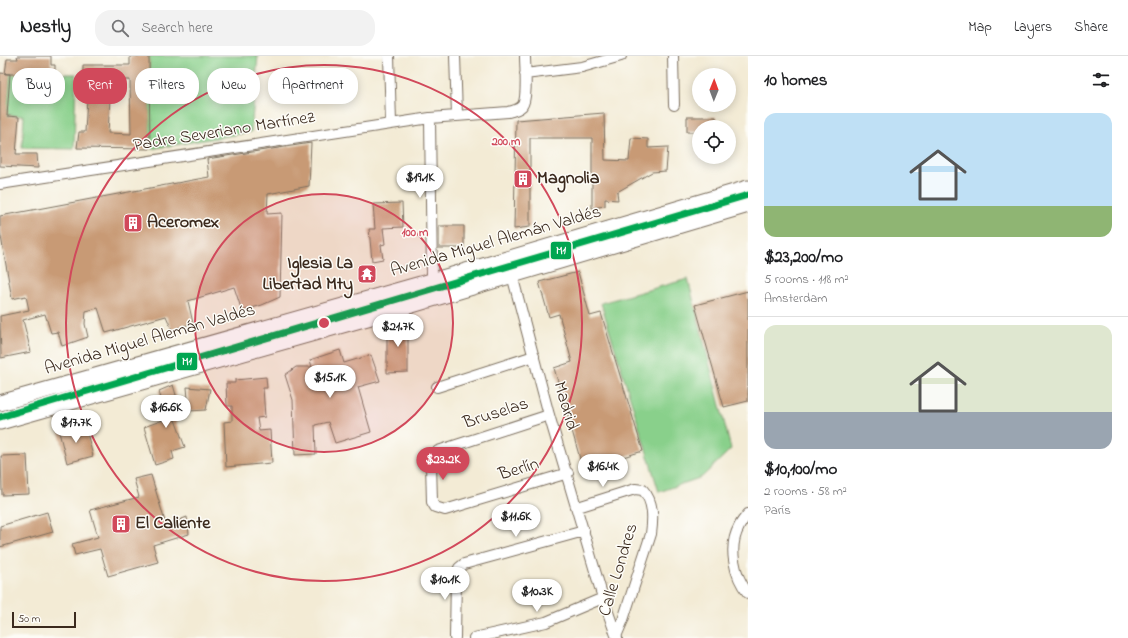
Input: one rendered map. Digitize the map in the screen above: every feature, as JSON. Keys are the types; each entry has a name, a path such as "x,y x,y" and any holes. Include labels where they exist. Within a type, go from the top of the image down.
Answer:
{"highway":[{"name":"Avenida Miguel Alemán Valdés","path":"0,403 449,276 748,188"},
{"path":"741,207 740,198 748,193"},
{"name":"Avenida Miguel Alemán Valdés","path":"0,422 385,312 741,207"},
{"path":"634,222 644,224 674,217 689,217 698,220"},
{"path":"449,276 470,276 494,270 501,270 512,275 519,263 548,253 554,250 558,244"},
{"path":"385,312 390,304 429,289 432,280"},
{"path":"0,430 16,418"}],"street":[{"path":"389,56 391,124"},
{"path":"456,56 457,115"},
{"path":"525,56 525,74 582,67 617,57"},
{"path":"674,56 674,105"},
{"name":"Padre Severiano Martínez","path":"0,184 430,118 508,112 518,109 523,105 525,74"},
{"path":"430,118 432,280"},
{"name":"Madrid","path":"512,275 549,415 568,473 603,598 617,636"},
{"path":"437,387 534,356"},
{"name":"Bruselas","path":"435,507 432,502 431,463 433,457 438,451 549,415"},
{"name":"Berlín","path":"435,507 445,510 568,473"},
{"name":"Calle Londres","path":"578,507 635,489 643,490 650,501 652,522 651,534 617,636"},
{"path":"748,514 738,527 734,540 733,553 735,567 742,586 748,593"},
{"path":"455,638 456,576 459,568 464,564 584,531"},
{"path":"474,638 546,622 603,598"}],"green space":[{"path":"149,56 258,56 257,68 207,68 207,104 254,104 251,132 150,149 150,104 199,104 199,68 149,68"},
{"path":"10,74 12,74 12,104 65,104 65,74 73,74 73,104 75,104 74,149 22,148 24,116 7,115"},
{"path":"688,279 731,449 702,477 659,492 601,303"}],"building":[{"path":"17,56 51,56 51,65 55,65 55,68 12,68 12,74 5,74 7,59 18,59"},
{"path":"130,56 149,56 149,68 135,68 135,104 150,104 150,149 77,148 79,132 85,132 87,104 110,104 108,133 131,134 130,80 127,80 127,68 83,68 83,65 130,65"},
{"path":"0,73 10,74 7,116 19,117 16,154 37,154 38,168 0,166"},
{"name":"Magnolia","path":"604,113 605,160 629,161 631,138 648,139 648,148 668,147 666,171 652,172 617,192 618,200 605,199 605,206 592,208 592,138 530,138 530,227 514,229 516,120"},
{"path":"687,117 716,117 716,120 692,120 692,132 687,132"},
{"name":"Aceromex","path":"311,143 309,186 268,194 267,214 282,213 280,297 262,305 242,311 234,287 188,301 193,323 172,330 166,316 106,333 98,308 86,311 85,324 88,337 62,346 58,332 51,333 45,314 23,320 31,352 1,358 0,316 29,310 26,296 12,299 0,231 0,216 209,177 207,159"},
{"path":"402,203 403,227 383,228 385,244 381,245 383,259 372,261 369,229 375,229 373,204"},
{"path":"439,226 464,226 464,248 439,248"},
{"path":"578,272 590,316 601,313 643,451 583,469 554,368 572,362 559,314 549,317 539,282"},
{"path":"748,291 748,401 724,407 695,305"},
{"path":"408,324 408,372 387,373 387,325"},
{"path":"340,350 344,363 371,355 380,381 358,387 371,432 335,443 328,422 315,425 316,454 295,455 293,400 285,375 296,367 312,367 310,360"},
{"path":"266,377 267,388 263,388 265,417 257,418 259,431 270,430 272,463 226,467 224,422 232,421 232,406 227,406 226,383 235,383 235,380"},
{"path":"173,385 182,415 174,417 185,447 172,451 174,459 155,465 144,427 166,419 159,391"},
{"path":"187,387 210,389 206,410 189,411"},
{"path":"85,425 93,456 67,463 59,432"},
{"path":"27,455 29,494 2,495 1,456"},
{"name":"El Caliente","path":"151,475 166,525 187,517 189,534 153,545 158,562 108,576 100,549 75,555 72,544 98,537 90,510 139,497 134,479"},
{"path":"47,512 53,532 0,547 0,526"}],"transit line":[{"name":"M1","path":"0,417 748,195"}],"place":[{"name":"Magnolia","path":"523,179"},
{"name":"Aceromex","path":"133,223"},
{"name":"Iglesia La Libertad Mty","path":"367,274"},
{"name":"El Caliente","path":"121,524"}]}
